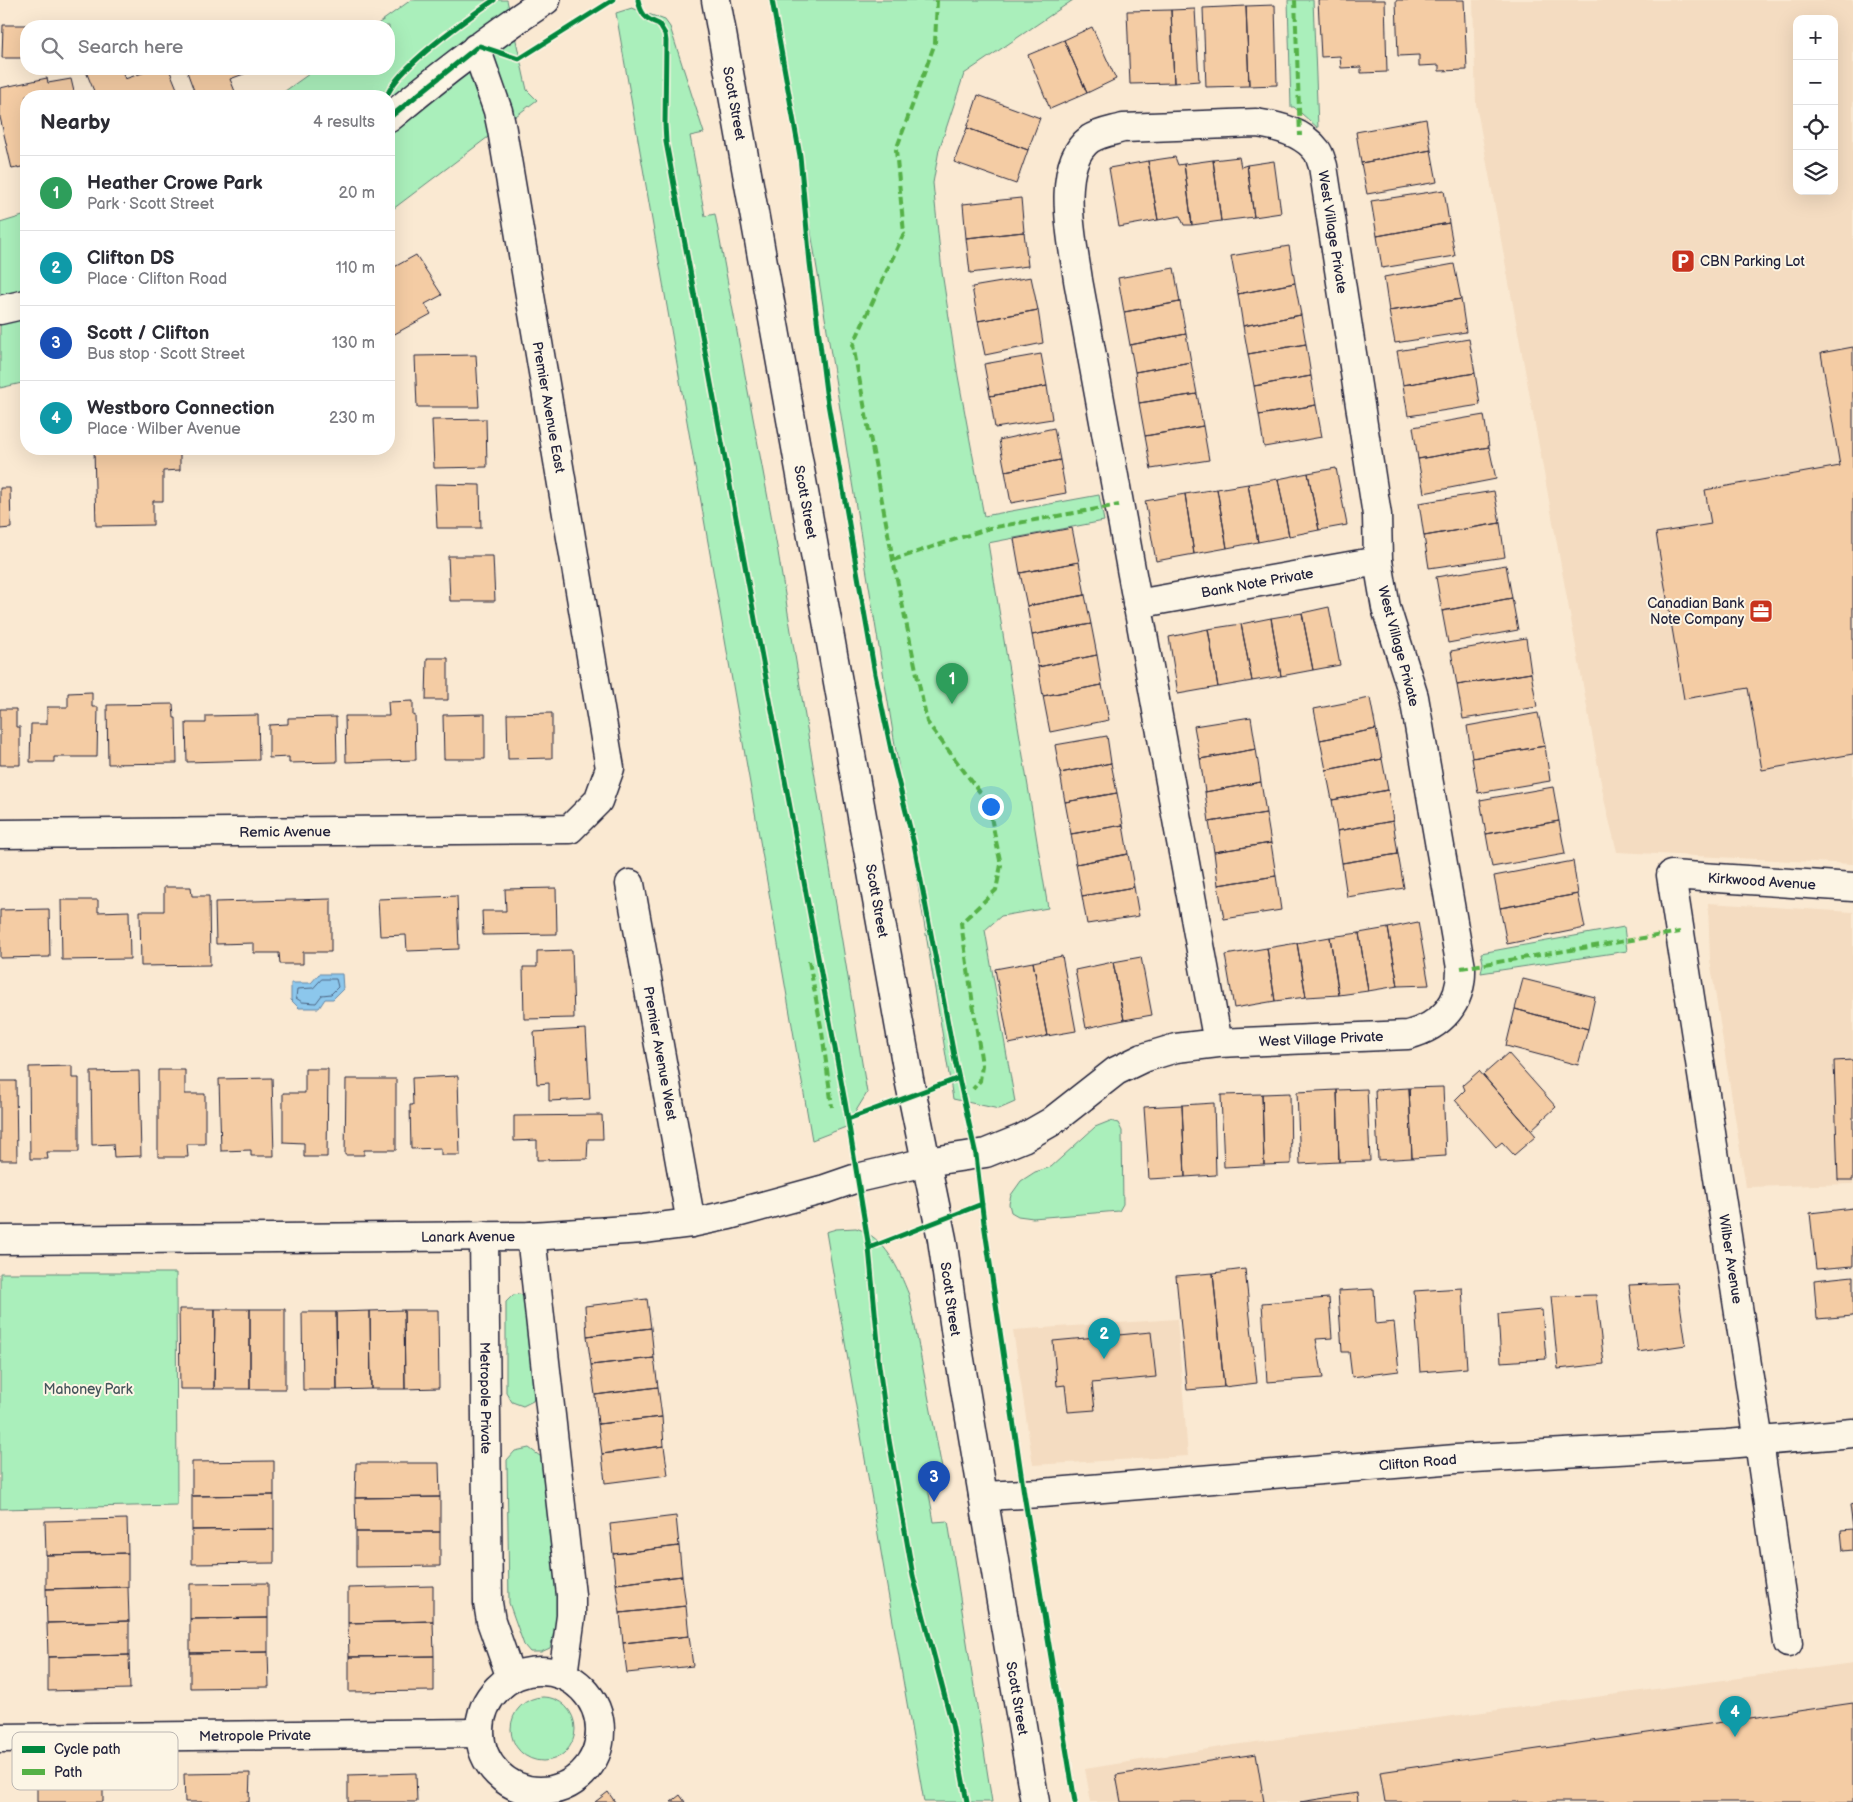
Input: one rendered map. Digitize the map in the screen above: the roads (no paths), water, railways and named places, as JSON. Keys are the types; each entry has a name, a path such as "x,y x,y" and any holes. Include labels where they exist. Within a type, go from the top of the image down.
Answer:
{"street":[{"path":"395,113 476,48 546,0"},
{"name":"Scott Street","path":"716,0 909,1079 942,1239 957,1346 1035,1802"},
{"name":"Premier Avenue East","path":"476,48 498,111 502,130 610,768 598,801 570,829"},
{"name":"West Village Private","path":"926,1162 986,1153 1023,1138 1051,1122 1116,1071 1142,1058 1176,1048 1218,1043 1408,1035 1425,1031 1438,1022 1456,998 1461,981 1461,968 1414,697 1386,608 1378,560 1376,515 1323,166 1317,151 1304,139 1273,125 1256,123 1124,128 1090,139 1077,155 1070,174 1068,196 1078,280 1218,1043"},
{"path":"0,310 20,305"},
{"name":"Bank Note Private","path":"1137,604 1378,560"},
{"name":"Remic Avenue","path":"0,834 570,829"},
{"name":"Kirkwood Avenue","path":"1671,875 1853,887"},
{"name":"Wilber Avenue","path":"1671,875 1759,1442 1788,1644"},
{"name":"Premier Avenue West","path":"630,884 691,1223"},
{"name":"Lanark Avenue","path":"0,1240 531,1236 642,1230 729,1215 825,1189 857,1178 926,1162"},
{"name":"Metropole Private","path":"484,1236 488,1603 491,1621 511,1678"},
{"path":"531,1236 572,1595 572,1616 563,1675"},
{"name":"Clifton Road","path":"983,1496 1456,1459 1759,1442 1853,1433"},
{"path":"546,1670 563,1675 577,1683 588,1694 596,1707 600,1722 601,1738 596,1754 588,1768 577,1779 563,1787 548,1792 531,1791 515,1786 501,1778 490,1765 482,1750 479,1733 481,1716 488,1701 498,1687 511,1678 528,1671 546,1670"},
{"name":"Metropole Private","path":"178,1736 479,1733"}],"water":[{"path":"319,974 342,974 343,989 333,999 325,999 319,1008 299,1008 291,1000 291,983 311,983"}],"place":[{"name":"CBN Parking Lot","path":"1683,261"},
{"name":"Canadian Bank Note Company","path":"1761,611"},
{"name":"Heather Crowe Park","path":"952,704"},
{"name":"Clifton DS","path":"1104,1359"},
{"name":"Scott / Clifton","path":"934,1502"},
{"name":"Westboro Connection","path":"1735,1737"}],"park label":[{"name":"Mahoney Park","path":"88,1389"}]}
